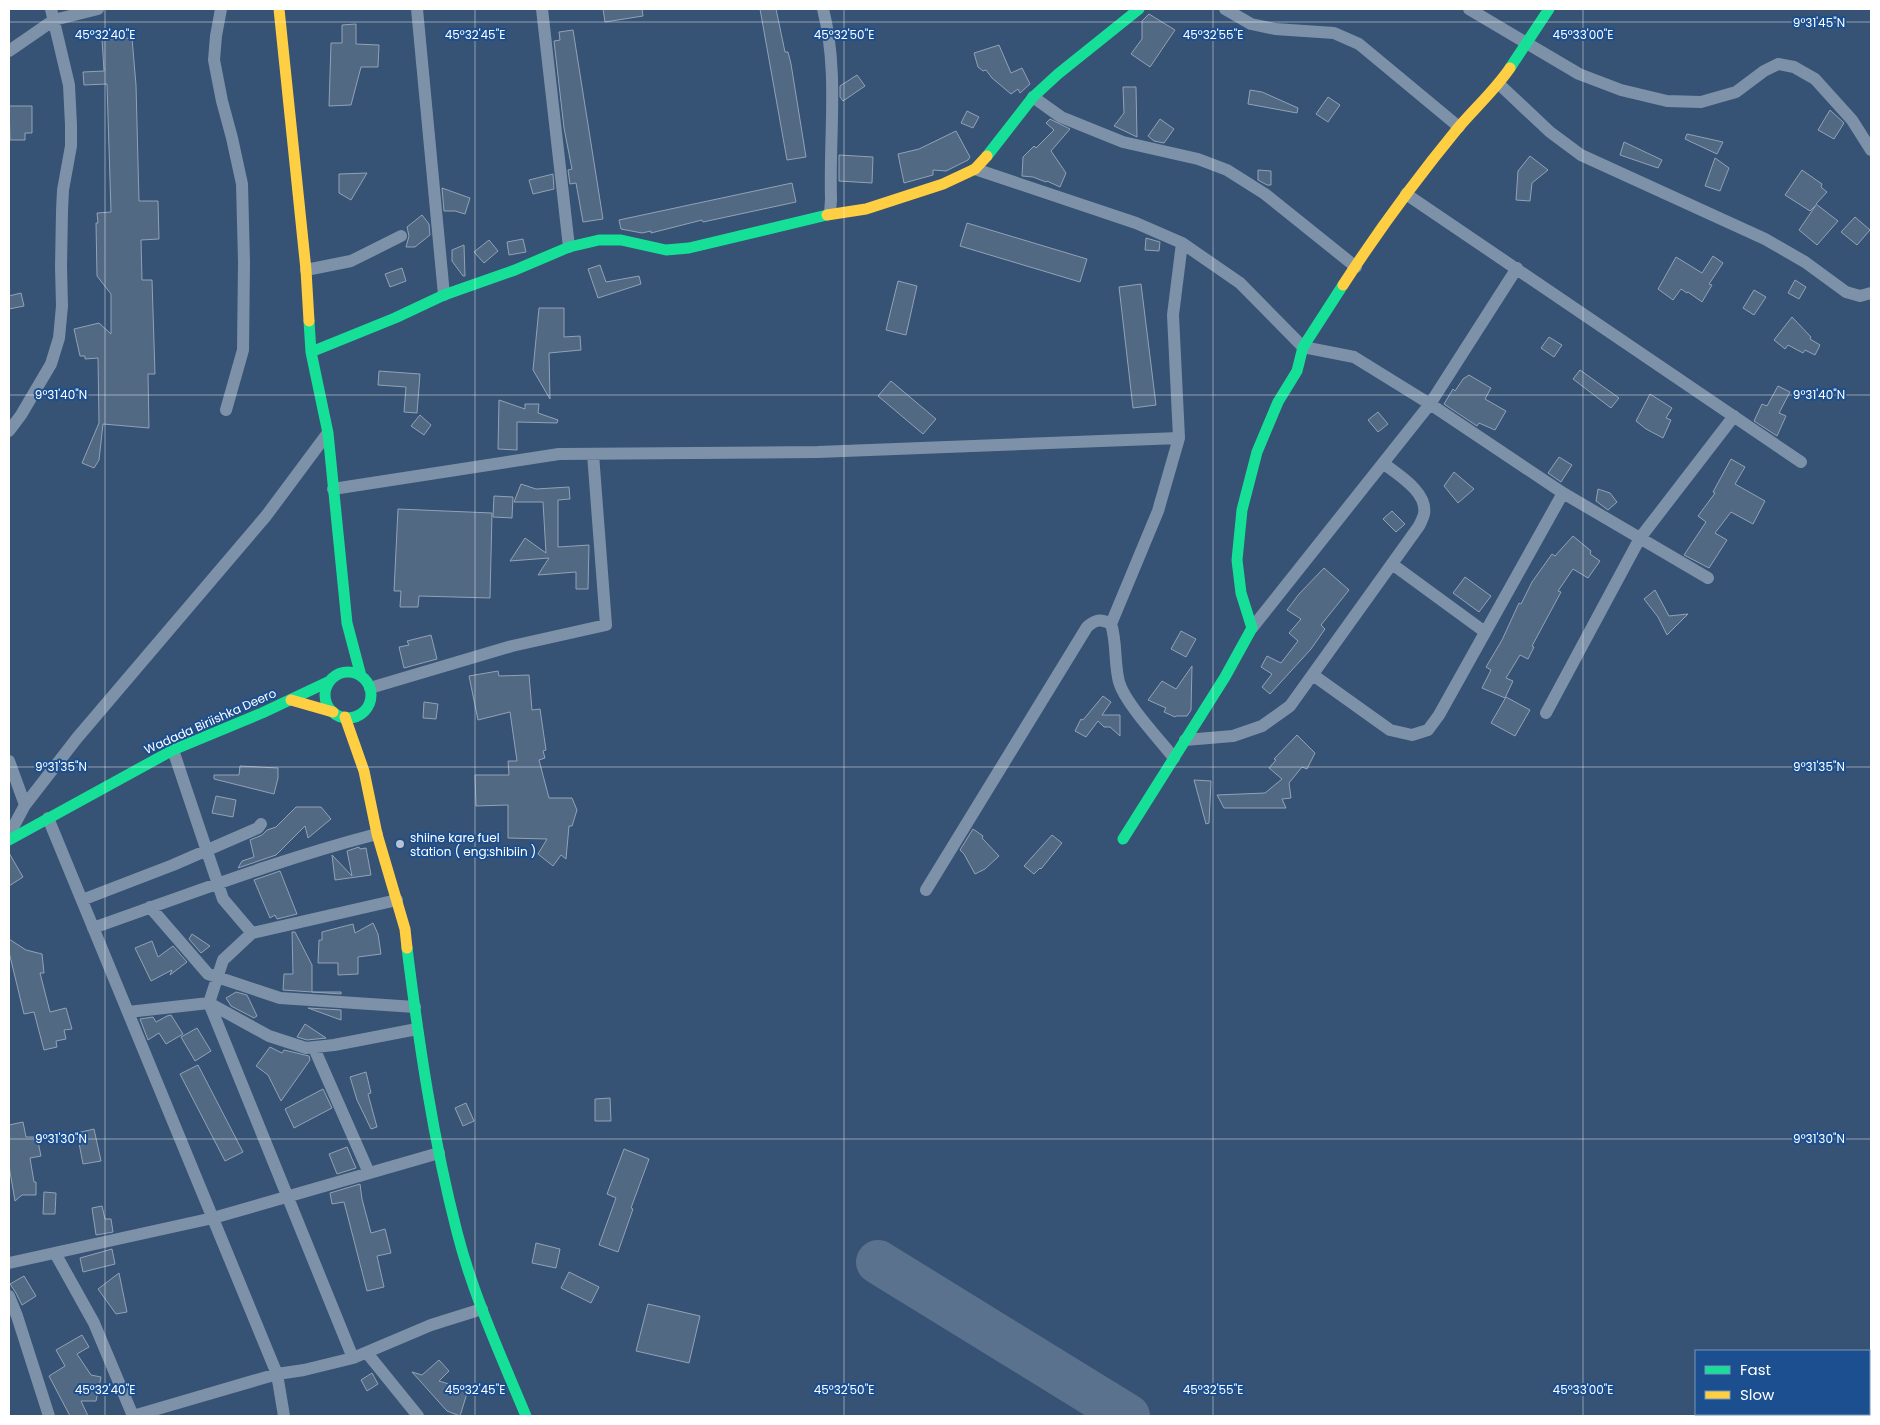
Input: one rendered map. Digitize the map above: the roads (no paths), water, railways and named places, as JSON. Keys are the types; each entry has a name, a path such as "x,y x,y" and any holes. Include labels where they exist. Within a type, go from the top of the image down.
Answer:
{"main road":[{"path":"279,9 306,270 311,352 328,433 347,623 361,676 370,688 368,722"},
{"path":"311,352 395,318 444,294 515,270 569,247 599,240 621,240 666,250 688,248 830,214 866,208 943,184 975,169 1033,97 1058,74 1140,9"},
{"path":"1122,839 1226,677 1252,628 1241,593 1237,560 1242,510 1257,452 1278,402 1297,371 1303,347 1406,194 1459,126 1499,84 1549,9"},
{"path":"347,623 340,654 326,694 329,707 333,712 346,717 360,714 370,703"},
{"path":"332,679 347,672 354,672 361,676"},
{"name":"Wadada Biriishka Deero","path":"9,840 173,750 291,700 332,679"},
{"name":"Wadada Biriishka Deero","path":"291,700 333,712"},
{"path":"346,717 364,771 377,834 405,929 417,1029 439,1153 457,1233 482,1308 523,1415"},
{"path":"364,771 367,742"}],"street":[{"path":"9,51 52,15 62,9"},
{"path":"52,15 98,9"},
{"path":"222,9 216,36 214,60 242,184 244,262 243,350 226,410"},
{"path":"417,9 444,294"},
{"path":"542,9 569,247"},
{"path":"823,9 827,25 832,72 830,214"},
{"path":"1225,9 1251,24 1275,29 1334,33 1360,44 1459,126"},
{"path":"1470,9 1579,74 1622,90 1667,101 1701,102 1736,92 1764,71 1778,64 1794,67 1815,79 1870,142"},
{"path":"9,431 21,415 51,364 59,338 62,306 62,204 71,146 71,125 69,85 52,15"},
{"path":"1499,84 1550,132 1581,155 1765,238 1824,274 1846,292 1860,296 1871,293"},
{"path":"1033,97 1061,117 1123,142 1198,159 1226,170 1265,194 1356,267"},
{"path":"975,169 1136,223 1182,243 1240,283 1303,347 1354,357 1430,404 1563,492 1708,578"},
{"path":"1406,194 1801,462"},
{"path":"306,270 351,261 401,236"},
{"path":"1111,624 1158,511 1179,438 1173,315 1182,243"},
{"path":"1252,628 1430,404 1517,268"},
{"path":"1546,713 1640,538 1734,416"},
{"path":"9,835 25,805 77,738 266,516 328,433"},
{"path":"333,489 559,454 818,452 1179,438"},
{"path":"370,688 512,646 606,625 593,454"},
{"path":"1185,740 1234,736 1262,726 1290,706 1314,675 1419,526 1424,513 1420,497 1410,484 1383,463"},
{"path":"1314,675 1390,730 1412,735 1428,730 1563,492"},
{"path":"1392,564 1485,632"},
{"path":"926,890 1087,627 1094,621 1103,620 1111,624 1114,632 1116,666 1124,695 1174,758"},
{"path":"173,750 223,899 252,933"},
{"path":"9,761 25,805"},
{"path":"48,818 277,1374 284,1416"},
{"path":"82,900 206,851 258,828 261,824"},
{"path":"93,928 217,883 344,842 377,834"},
{"path":"353,1358 208,1003 223,960 252,933 397,900"},
{"path":"150,908 208,974 280,998 415,1007"},
{"path":"128,1012 208,1003 269,1036 306,1048 417,1029"},
{"path":"314,1048 369,1173"},
{"path":"9,1263 213,1218 439,1153"},
{"path":"55,1253 94,1323 133,1416 277,1374 304,1370 353,1358 431,1325 482,1308"},
{"path":"9,1296 20,1324 49,1416"},
{"path":"367,1353 418,1416"}],"place":[{"name":"shiine kare fuel station ( eng:shibiin )","path":"400,844"}]}
